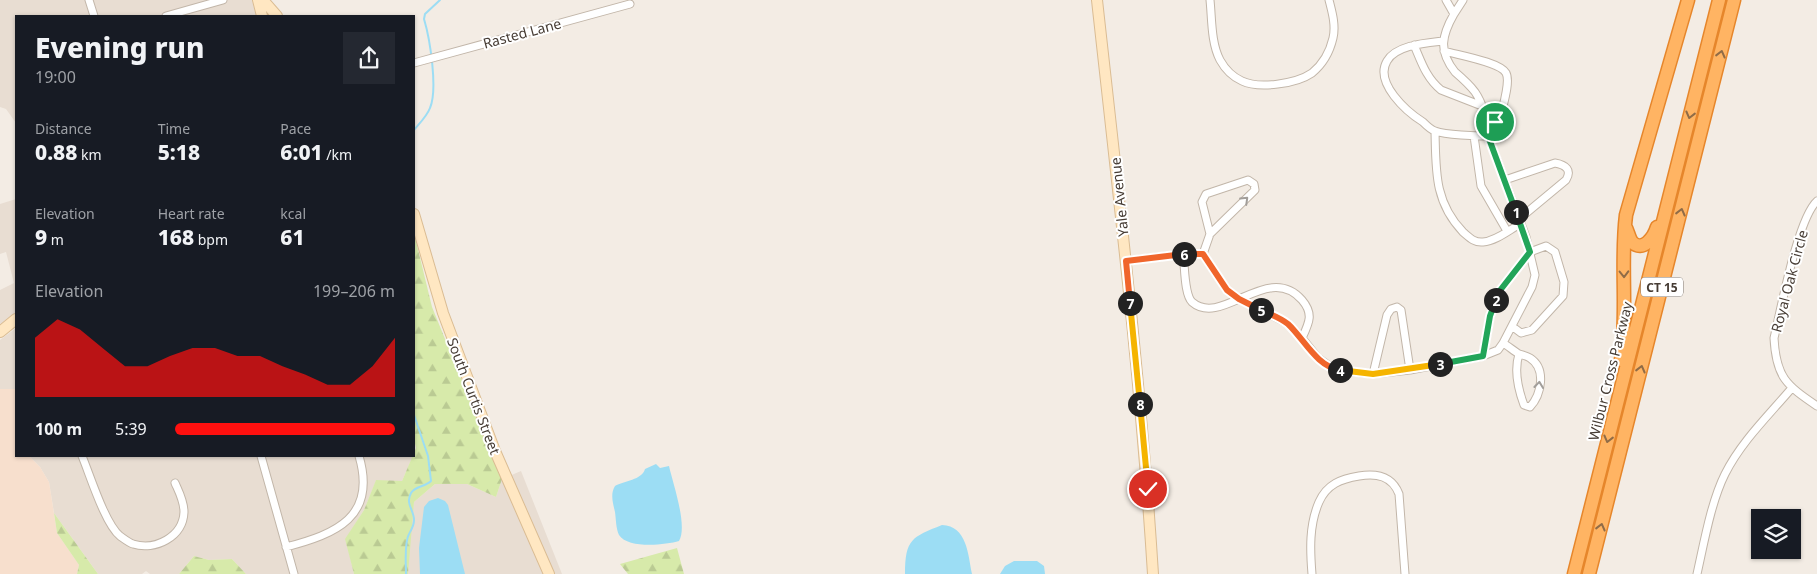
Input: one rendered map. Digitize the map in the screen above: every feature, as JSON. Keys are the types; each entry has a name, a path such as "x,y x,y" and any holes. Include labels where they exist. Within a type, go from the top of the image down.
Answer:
{"highway":[{"path":"1614,416 1614,393 1624,338 1623,235 1629,204 1688,0"},
{"name":"Wilbur Cross Parkway","path":"1574,574 1719,0"},
{"name":"CT 15","path":"1589,574 1734,0"},
{"path":"1625,226 1634,244 1645,244 1652,238 1659,218 1667,205"}],"street":[{"path":"89,0 94,15"},
{"path":"170,15 223,0"},
{"path":"258,0 262,15"},
{"path":"263,0 276,15"},
{"name":"Yale Avenue","path":"1097,0 1126,261 1153,574"},
{"path":"1210,0 1215,44 1221,61 1234,76 1242,81 1261,85 1286,83 1300,79 1320,66 1334,36 1329,0"},
{"path":"1446,0 1454,14"},
{"path":"1203,254 1227,290 1239,299 1286,323 1302,338 1318,358 1335,370 1373,374 1410,370 1483,356 1498,350 1513,327 1532,287 1535,275 1530,252 1488,136 1487,123 1482,106 1474,91 1449,64 1444,51 1442,41 1447,25 1463,0"},
{"name":"Rasted Lane","path":"415,63 630,4"},
{"path":"1442,41 1414,45 1395,54 1387,61 1384,69 1389,88 1409,113 1435,131 1488,136"},
{"path":"1414,45 1428,77 1440,90 1482,106"},
{"path":"1444,51 1502,68 1507,74 1507,85 1500,119 1487,123"},
{"path":"1435,131 1437,184 1443,201 1455,223 1476,242 1497,238 1507,231 1566,180 1569,175 1568,169 1564,165 1555,164 1504,180"},
{"path":"1474,136 1481,186 1507,231"},
{"path":"1203,254 1210,234 1255,190 1254,184 1248,180 1206,194 1202,202 1210,234"},
{"name":"Royal Oak Circle","path":"1817,201 1812,206 1801,228 1774,338 1774,354 1779,370 1791,389 1817,406"},
{"name":"South Curtis Street","path":"415,218 442,313 495,451 549,574"},
{"path":"1483,356 1490,316 1498,293 1530,252 1546,246 1555,252 1564,282 1563,296 1532,330 1521,332 1513,327"},
{"path":"1126,261 1183,254 1203,254"},
{"path":"1183,254 1188,296 1193,303 1204,308 1218,307 1256,290 1280,287 1296,294 1307,306 1310,319 1302,338"},
{"path":"1373,374 1387,315 1391,309 1397,307 1401,310 1410,370"},
{"path":"0,332 15,320"},
{"path":"1503,343 1519,354 1531,358 1538,366 1541,385 1536,400 1530,407 1524,405 1521,396 1516,369 1519,354"},
{"path":"1697,574 1714,504 1724,475 1741,449 1791,389"},
{"path":"82,457 109,521 118,534 132,544 151,546 168,540 179,529 184,514 182,500 175,483"},
{"path":"261,457 294,574"},
{"path":"286,547 320,537 333,531 348,520 360,504 364,488 359,457"},
{"path":"1312,574 1312,532 1320,500 1327,490 1343,479 1375,474 1391,480 1400,494 1405,574"}],"shaded area":[{"path":"0,0 252,0 256,15 15,15 15,122 6,109 0,107"},
{"path":"15,199 15,313 0,324 0,290 14,283 6,252 0,254 0,204"},
{"path":"15,329 15,389 0,389 0,340"},
{"path":"0,389 15,389 15,457 30,457 40,467 49,482 57,533 79,565 77,574 0,574"},
{"path":"30,457 413,457 402,481 376,481 364,510 346,539 354,574 246,574 232,559 209,560 194,556 179,574 150,574 146,571 142,574 98,574 54,513 49,482 40,467"},
{"path":"521,471 562,574 407,574 409,534 414,502 435,484 467,484 496,497 502,479"}],"green space":[{"path":"415,237 432,307 502,479 496,497 467,484 435,484 414,502 408,574 354,574 345,539 364,510 376,480 402,481 412,457 415,457"},
{"path":"54,513 98,574 77,574 79,565 57,533"},
{"path":"677,548 684,574 628,574 620,564"},
{"path":"194,556 209,560 232,559 246,574 179,574"}],"water":[{"path":"656,464 660,468 669,466 681,515 682,525 679,541 647,545 630,542 618,533 612,499 613,489 615,486 637,478 645,469"},
{"path":"438,498 445,501 448,505 465,574 420,574 419,548 424,507 429,501"},
{"path":"942,525 957,530 965,542 972,574 905,574 905,562 912,541"},
{"path":"1014,561 1037,561 1044,566 1045,574 1000,574 1005,566"}],"waterway":[{"path":"415,129 429,111 433,89 431,51 424,19 425,14 440,0"},
{"path":"406,574 406,543 414,520 409,497 415,489 431,481 428,456 415,418"}],"route":[{"path":"1148,489 1126,261 1183,254 1203,254 1227,290 1239,299 1286,323 1302,338 1318,358 1335,370 1373,374 1410,370 1483,356 1485,336 1498,293 1530,252 1488,136 1487,123 1495,122"}]}
